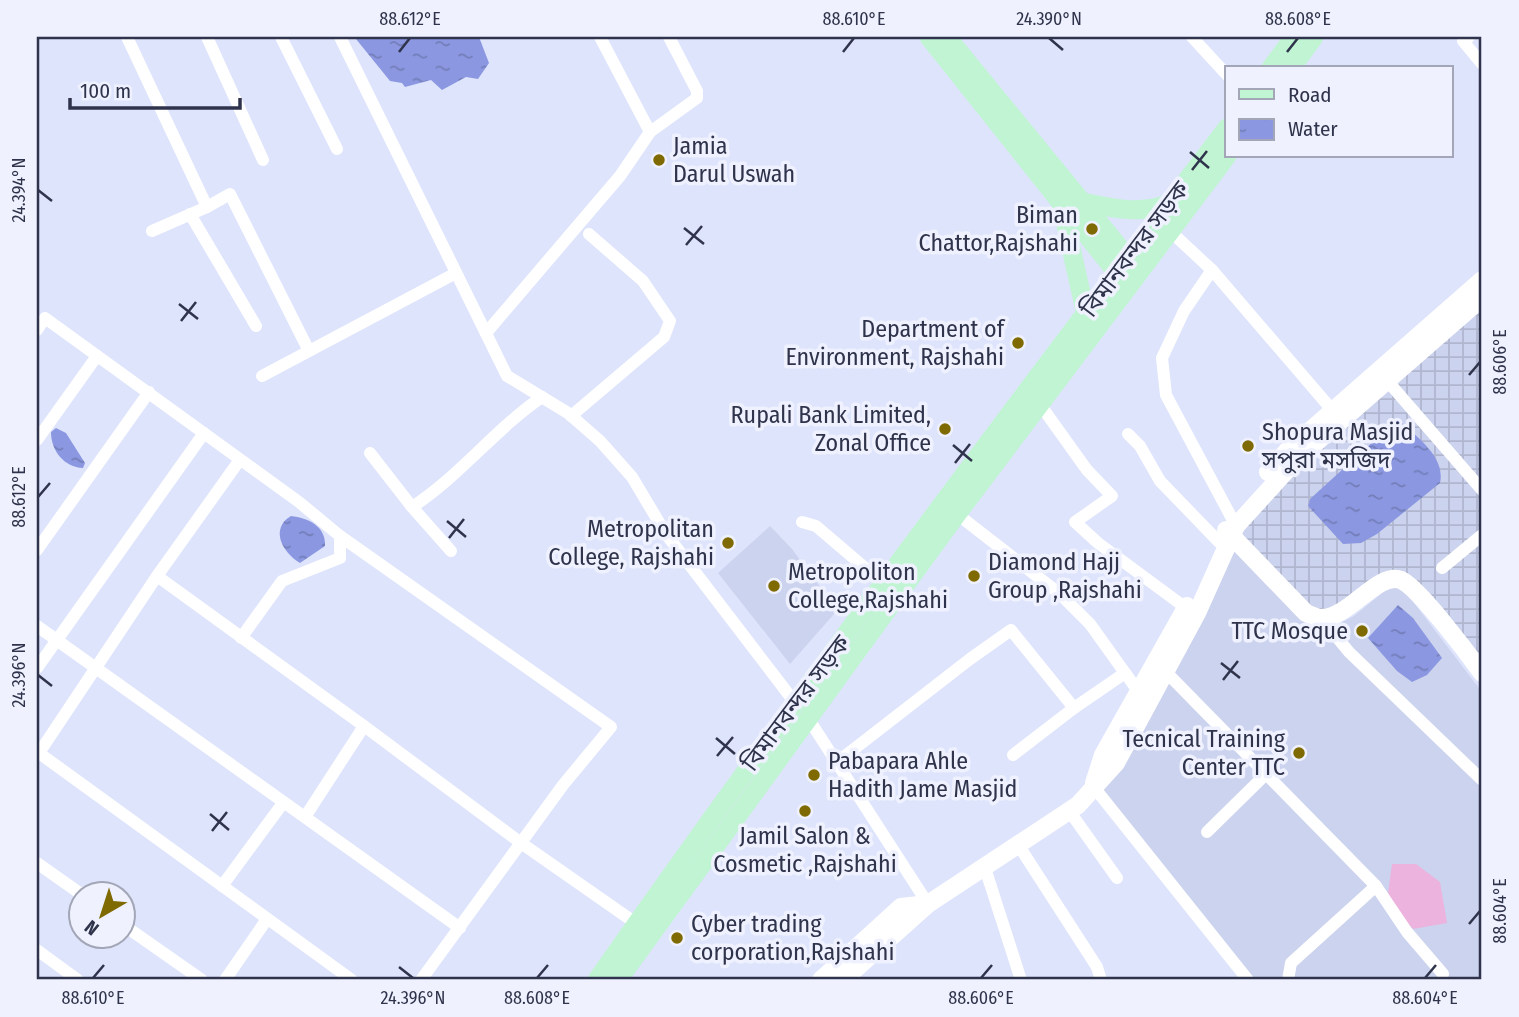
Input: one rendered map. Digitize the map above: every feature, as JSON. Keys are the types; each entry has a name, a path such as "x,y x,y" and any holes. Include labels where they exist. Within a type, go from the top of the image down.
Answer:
{"main road":[{"path":"929,37 1060,198 1123,265"},
{"path":"947,37 1082,202 1123,265"},
{"path":"1272,66 1294,37"},
{"path":"1292,66 1314,37"},
{"name":"বিমানবন্দর সড়ক","path":"618,980 802,711 884,584 1225,131"},
{"name":"বিমানবন্দর সড়ক","path":"597,980 720,804 802,711 957,514 1225,158"},
{"path":"1060,198 1086,315"},
{"path":"1082,202 1117,209 1151,211 1168,204"},
{"path":"843,980 928,904 1070,812 1116,763 1196,613 1229,530 1289,467 1482,280"},
{"path":"1093,786 1103,755 1229,530 1287,451 1333,411 1383,376 1482,298"},
{"path":"1229,530 1306,613 1321,618 1339,614 1384,580 1399,579 1410,585 1482,673"},
{"path":"821,980 901,907 928,904"}],"street":[{"path":"127,37 207,207"},
{"path":"207,37 263,160"},
{"path":"281,37 337,149"},
{"path":"340,37 507,376 571,416 600,441 632,477 666,534 802,711 928,904"},
{"path":"600,37 650,132"},
{"path":"486,333 620,176 650,132 698,98 697,91 669,37"},
{"path":"1192,37 1225,73"},
{"path":"1469,37 1463,41 1482,64"},
{"path":"152,231 230,194 308,349"},
{"path":"190,214 256,326"},
{"path":"1170,231 1212,270 1333,411"},
{"path":"571,416 664,337 670,321 643,281 589,234"},
{"path":"1212,270 1184,311 1162,358 1166,394 1229,530"},
{"path":"262,376 456,272"},
{"path":"37,330 41,316 299,502 340,536 611,727 562,785 421,980"},
{"path":"37,440 97,356"},
{"path":"1383,376 1482,490"},
{"path":"37,550 149,392"},
{"path":"412,507 435,492 519,413 542,397"},
{"path":"1039,403 1087,470 1112,495 1076,522 1098,543 1186,608"},
{"path":"37,668 204,433"},
{"path":"1128,435 1140,446 1160,481 1229,530"},
{"path":"370,453 451,551"},
{"path":"239,461 157,576 38,754 352,980"},
{"path":"957,514 1060,594 1090,624 1138,691"},
{"path":"802,522 816,526 884,584"},
{"path":"1442,568 1482,535"},
{"path":"241,638 282,580 340,558 340,536"},
{"path":"157,576 520,843 637,924"},
{"path":"1321,618 1349,652 1482,780"},
{"path":"37,626 460,928"},
{"path":"836,763 1011,630 1074,708"},
{"path":"1165,671 1376,886 1407,932 1443,974"},
{"path":"1013,755 1125,673"},
{"path":"305,817 364,726"},
{"path":"1207,832 1267,773"},
{"path":"1093,786 1248,980"},
{"path":"222,886 283,803"},
{"path":"1070,812 1116,878"},
{"path":"1019,846 1097,967 1101,980"},
{"path":"37,863 66,883"},
{"path":"985,868 1021,980"},
{"path":"1288,980 1291,963 1376,886"},
{"path":"225,980 267,919"},
{"path":"136,934 202,980"},
{"path":"37,950 78,980"}],"shaded area":[{"path":"1482,283 1482,675 1399,579 1321,618 1224,532"},
{"name":"Metropoliton College,Rajshahi","path":"770,526 792,549 829,599 834,614 790,664 718,573"},
{"name":"Tecnical Training Center TTC","path":"1236,544 1324,625 1336,625 1354,616 1387,589 1396,586 1408,595 1482,692 1482,980 1250,980 1095,791 1221,546"},
{"path":"1392,864 1416,864 1440,882 1447,923 1413,929 1398,913 1388,893"}],"water":[{"path":"479,37 489,63 478,79 466,77 442,90 431,80 405,87 402,83 390,81 356,39"},
{"path":"1398,419 1434,455 1441,473 1440,483 1377,534 1361,543 1343,544 1308,506 1310,499"},
{"path":"56,428 66,433 85,463 83,468 70,465 60,457 53,446 51,432"},
{"path":"291,516 315,524 325,539 325,546 300,563 288,553 281,541 281,527"},
{"path":"1398,605 1413,618 1442,658 1427,675 1412,682 1397,671 1368,638"}],"place":[{"name":"Jamia Darul Uswah","path":"659,160"},
{"name":"Biman Chattor,Rajshahi","path":"1092,229"},
{"name":"Department of Environment, Rajshahi","path":"1018,343"},
{"name":"Rupali Bank Limited, Zonal Office","path":"945,429"},
{"name":"Shopura Masjid সপুরা মসজিদ","path":"1248,446"},
{"name":"Metropolitan College, Rajshahi","path":"728,543"},
{"name":"Diamond Hajj Group ,Rajshahi","path":"974,576"},
{"name":"Metropoliton College,Rajshahi","path":"774,586"},
{"name":"TTC Mosque","path":"1362,631"},
{"name":"Tecnical Training Center TTC","path":"1299,753"},
{"name":"Pabapara Ahle Hadith Jame Masjid","path":"814,775"},
{"name":"Jamil Salon & Cosmetic ,Rajshahi","path":"805,811"},
{"name":"Cyber trading corporation,Rajshahi","path":"677,938"}]}
